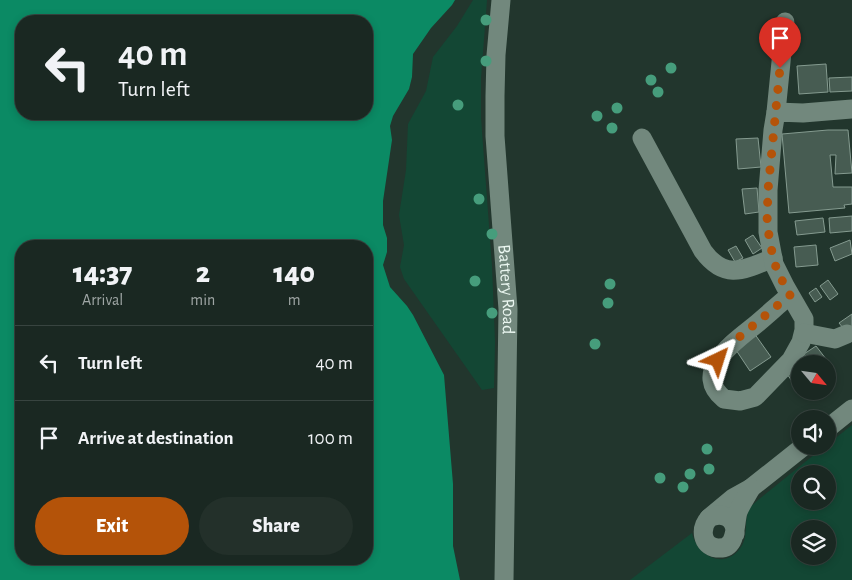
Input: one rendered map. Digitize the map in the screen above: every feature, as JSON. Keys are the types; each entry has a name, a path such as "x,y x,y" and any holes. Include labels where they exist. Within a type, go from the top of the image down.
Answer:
{"street":[{"name":"Battery Road","path":"501,0 496,55 495,136 508,309 504,580"},
{"path":"785,22 776,112 772,133 767,210 768,232 778,273 804,318 804,333 791,360 755,397 744,401 728,400 720,396 711,380 718,360 726,349 790,295"},
{"path":"776,112 803,113 852,109"},
{"path":"642,138 703,251 713,263 728,271 738,271 773,258"},
{"path":"804,333 836,339 848,334"},
{"path":"836,422 852,409"},
{"path":"751,488 738,515 735,534 729,545 721,548 712,547 706,542 702,534 704,525 709,518 733,498 751,488 793,455"},
{"path":"709,518 720,515 727,517 735,526 735,534"}],"shaded area":[{"path":"0,0 455,0 431,28 413,54 412,77 409,89 393,116 390,126 392,140 383,201 383,225 387,238 387,252 383,265 390,287 413,315 444,375 453,484 453,546 460,580 0,580"},
{"path":"473,0 487,0 481,78 481,118 492,266 495,342 494,388 482,390 404,279 400,267 404,245 399,215 406,170 408,124 426,91 433,57 457,26"},
{"path":"852,425 852,580 630,580 692,533 700,548 712,558 727,558 735,554 743,543 748,513 751,507 791,473 791,510 836,510 836,465 801,465 814,455 836,455 836,438"}],"building":[{"path":"826,64 828,92 799,94 797,66"},
{"path":"852,77 852,91 830,92 829,78"},
{"path":"848,130 852,173 835,174 836,155 830,155 833,187 852,187 852,204 844,205 845,208 789,213 782,134"},
{"path":"758,138 761,167 738,169 736,139"},
{"path":"757,188 759,212 745,214 742,189"},
{"path":"852,216 852,231 830,233 829,218"},
{"path":"823,218 825,232 797,235 795,221"},
{"path":"753,235 762,248 753,254 745,240"},
{"path":"850,240 852,254 835,261 830,248"},
{"path":"816,245 818,265 796,267 794,247"},
{"path":"736,246 743,258 735,262 728,250"},
{"path":"828,280 838,294 830,300 820,286"},
{"path":"816,288 822,297 815,302 809,293"},
{"path":"852,314 852,339 839,323"},
{"path":"754,333 771,357 750,371 734,347"},
{"path":"816,346 823,355 805,355"},
{"path":"791,372 791,380 787,374"}],"route":[{"path":"718,360 732,343 790,295 778,273 773,258 767,224 772,133 780,68"}]}
